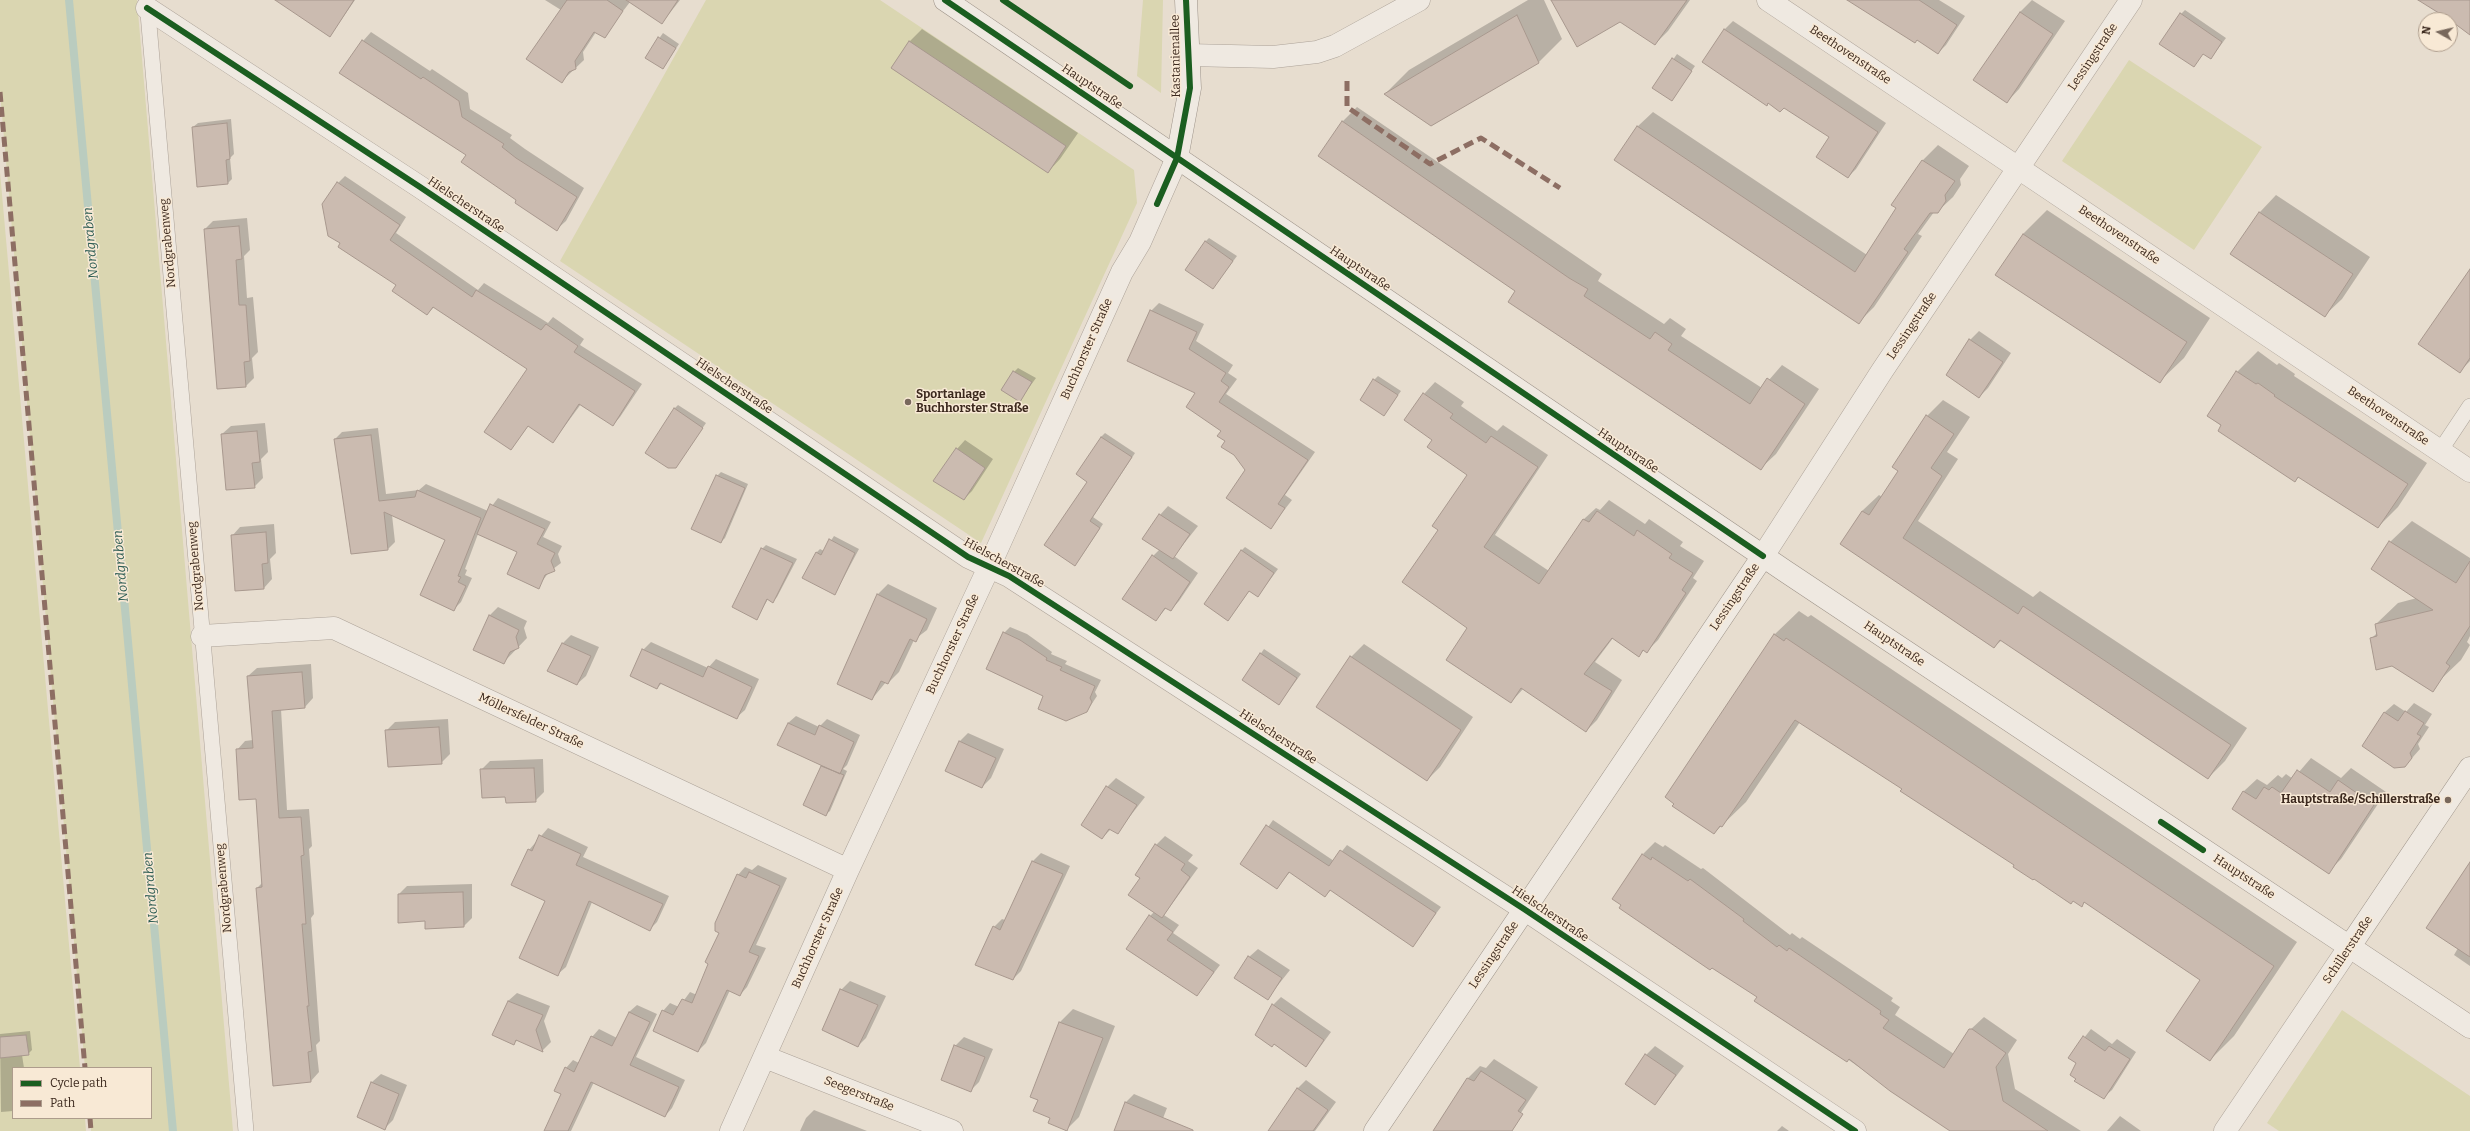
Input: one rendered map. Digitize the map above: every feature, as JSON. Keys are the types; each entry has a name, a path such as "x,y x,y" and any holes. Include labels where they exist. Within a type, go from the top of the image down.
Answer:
{"street":[{"name":"Hauptstraße","path":"945,0 1763,556 2350,946 2470,1028"},
{"name":"Kastanienallee","path":"1177,158 1190,88 1186,0"},
{"path":"1188,55 1273,57 1317,52 1335,46 1419,0"},
{"name":"Beethovenstraße","path":"1768,0 2470,471"},
{"name":"Lessingstraße","path":"1375,1131 1763,556 1882,371 2020,168 2131,0"},
{"name":"Hielscherstraße","path":"147,4 968,557 1009,576 1524,910 1855,1131"},
{"name":"Buchhorster Straße","path":"731,1131 848,870 989,567 1122,272 1140,242 1177,158"},
{"name":"Möllersfelder Straße","path":"202,636 334,628 848,870"},
{"name":"Schillerstraße","path":"2225,1131 2470,768"},
{"name":"Seegerstraße","path":"765,1057 952,1131"}],"lane":[{"name":"Nordgrabenweg","path":"147,4 246,1131"},
{"path":"2440,451 2470,406"}],"shaded area":[{"path":"0,0 137,0 233,1131 91,1131 90,1119 152,1119 152,1067 85,1067 0,92"},
{"name":"Sportanlage Buchhorster Straße","path":"706,0 880,0 1134,170 1137,203 981,543 560,261"},
{"path":"1143,0 1163,0 1161,93 1137,76"},
{"path":"2129,60 2262,147 2194,250 2062,161"},
{"path":"0,172 80,1067 12,1067 12,1119 85,1119 86,1131 0,1131"},
{"path":"2342,1010 2470,1096 2470,1131 2279,1131 2267,1123"}],"building":[{"path":"275,0 354,0 330,37"},
{"path":"567,0 607,0 623,11 605,38 594,32 575,61 576,69 569,72 562,83 526,59"},
{"path":"626,0 678,0 662,24"},
{"path":"1551,0 1687,0 1655,45 1620,22 1577,47"},
{"path":"1847,0 1919,0 1957,25 1938,54 1917,40 1915,43"},
{"path":"2418,0 2470,0 2470,35 2458,26 2458,12 2437,12"},
{"path":"2020,12 2053,34 2007,103 1973,80"},
{"path":"2180,13 2222,42 2211,59 2203,54 2194,67 2159,44"},
{"path":"1517,15 1539,63 1431,126 1384,94"},
{"path":"1724,29 1878,132 1848,178 1816,157 1829,137 1784,108 1780,112 1768,103 1767,106 1702,62"},
{"path":"658,37 676,48 663,69 645,58"},
{"path":"362,40 421,79 423,77 459,101 462,117 504,144 502,147 516,158 577,197 557,231 515,203 516,200 461,162 466,155 339,73"},
{"path":"909,41 1066,146 1048,173 891,68"},
{"path":"1672,58 1692,71 1672,101 1652,88"},
{"path":"1342,121 1569,278 1588,289 1584,296 1650,339 1655,332 1672,344 1668,350 1750,404 1767,378 1805,404 1761,470 1508,302 1515,291 1318,156"},
{"path":"227,123 230,159 226,160 228,184 197,187 192,127"},
{"path":"1637,126 1855,272 1896,208 1891,205 1922,160 1955,181 1945,195 1946,201 1938,213 1930,213 1904,249 1908,252 1859,324 1614,160"},
{"path":"337,182 400,225 390,240 472,297 476,290 541,330 546,324 578,346 574,352 635,391 613,426 579,404 553,443 528,426 511,450 484,432 527,369 433,307 427,315 392,291 396,285 338,247 340,243 328,236 322,204"},
{"path":"2259,212 2353,274 2325,317 2230,254"},
{"path":"239,226 242,259 236,260 239,305 246,305 250,361 244,362 246,387 217,389 204,229"},
{"path":"2023,234 2187,342 2160,383 1995,275"},
{"path":"1205,241 1233,261 1213,289 1185,270"},
{"path":"2470,269 2470,358 2460,373 2418,344"},
{"path":"1150,310 1197,332 1189,349 1226,373 1221,381 1229,387 1219,402 1308,460 1278,504 1285,508 1271,529 1226,498 1245,470 1234,455 1221,447 1225,441 1217,436 1221,431 1186,407 1195,393 1127,361"},
{"path":"1969,339 2003,362 1979,398 1946,375"},
{"path":"1013,371 1032,382 1020,402 1001,390"},
{"path":"2236,371 2256,384 2258,383 2275,395 2274,396 2408,484 2378,528 2298,477 2295,482 2218,431 2221,425 2207,416"},
{"path":"1373,379 1398,395 1384,416 1360,400"},
{"path":"1423,393 1453,414 1450,418 1486,443 1491,436 1538,467 1484,547 1539,584 1583,519 1589,522 1597,511 1634,536 1637,530 1672,554 1669,558 1693,573 1682,590 1686,593 1647,653 1643,650 1639,657 1612,638 1584,674 1612,691 1586,732 1521,688 1511,703 1446,660 1467,628 1402,582 1438,530 1432,526 1467,475 1427,447 1432,440 1404,420"},
{"path":"674,408 703,428 676,468 668,468 645,453"},
{"path":"1926,415 1954,434 1931,468 1942,476 1903,538 2018,614 2023,606 2231,745 2208,779 2000,640 1994,648 1840,544 1862,511 1869,515 1898,471 1892,467"},
{"path":"257,431 260,462 252,463 255,488 226,490 221,434"},
{"path":"371,435 379,501 415,497 417,490 481,518 458,576 461,577 458,582 466,586 454,611 420,595 445,540 384,512 388,550 351,554 334,439"},
{"path":"1101,437 1132,457 1090,521 1100,528 1075,566 1044,545 1087,482 1076,474"},
{"path":"956,448 985,468 964,500 933,481"},
{"path":"716,475 745,488 721,543 691,529"},
{"path":"490,504 545,529 537,544 555,553 551,561 555,571 545,575 539,589 507,574 517,552 477,534"},
{"path":"1159,514 1190,534 1173,559 1142,539"},
{"path":"266,532 268,563 262,564 264,589 235,591 231,535"},
{"path":"829,539 855,553 835,595 802,578 816,552 821,555"},
{"path":"2389,541 2456,583 2470,561 2470,626 2446,663 2450,666 2433,692 2392,666 2376,670 2370,638 2377,636 2375,624 2433,610 2371,569"},
{"path":"761,548 793,563 773,603 767,599 757,620 732,607"},
{"path":"1241,550 1274,573 1258,597 1249,591 1228,621 1204,604"},
{"path":"1152,555 1190,582 1171,611 1165,608 1156,621 1122,599"},
{"path":"877,594 927,619 916,642 910,639 888,684 881,681 872,700 837,684"},
{"path":"489,615 519,630 516,637 519,648 510,652 504,664 473,650"},
{"path":"1003,632 1020,640 1047,658 1046,660 1062,667 1060,670 1095,686 1090,698 1092,702 1087,712 1066,721 1038,709 1043,696 986,669"},
{"path":"1774,634 1784,641 1786,638 2274,966 2210,1061 2166,1031 2200,980 2084,902 2082,907 2073,901 2071,904 2034,879 2033,880 2013,867 2014,865 1900,791 1902,789 1795,720 1722,827 1720,826 1714,834 1672,806 1674,804 1665,797"},
{"path":"562,643 591,656 577,685 547,671"},
{"path":"642,649 703,677 708,666 752,687 737,719 660,683 657,689 630,676"},
{"path":"1260,653 1297,678 1279,705 1242,680"},
{"path":"1350,656 1461,730 1427,781 1316,707"},
{"path":"302,672 305,708 272,711 279,818 301,817 304,855 301,856 306,924 302,924 309,1006 307,1006 312,1051 308,1052 311,1082 273,1086 256,888 262,887 256,799 239,800 236,749 253,748 247,676"},
{"path":"2405,711 2424,723 2417,734 2421,736 2410,753 2412,758 2405,767 2394,768 2362,746 2384,712 2398,721"},
{"path":"788,723 815,735 819,725 854,742 840,774 777,745"},
{"path":"439,727 442,764 388,767 385,730"},
{"path":"959,741 996,758 982,788 945,771"},
{"path":"821,766 844,775 826,816 803,805"},
{"path":"534,768 536,802 506,803 505,797 482,798 480,769"},
{"path":"2297,770 2330,792 2338,780 2374,805 2329,874 2232,809 2243,791 2256,799 2264,787 2269,790 2272,787 2281,793"},
{"path":"1106,786 1137,805 1118,834 1109,829 1102,839 1081,825"},
{"path":"1266,825 1329,866 1340,850 1436,913 1413,947 1330,890 1325,897 1289,872 1277,889 1240,864"},
{"path":"539,835 581,854 576,865 663,904 650,931 589,901 558,976 519,958 545,901 511,885 528,849 532,851"},
{"path":"1155,844 1185,864 1181,870 1190,877 1162,918 1128,895 1140,878 1135,875"},
{"path":"1642,854 1651,860 1652,857 1688,881 1690,879 1744,919 1743,921 1777,947 1779,945 1787,951 1789,948 1881,1011 1880,1014 1889,1020 1883,1028 1944,1068 1969,1029 1972,1029 2006,1053 1996,1067 2003,1101 2048,1131 1950,1131 1890,1091 1849,1059 1847,1062 1754,1001 1757,997 1712,968 1710,970 1619,908 1621,905 1612,899"},
{"path":"1032,861 1063,874 1013,980 975,965 993,926 1000,930"},
{"path":"2470,862 2470,957 2426,928"},
{"path":"749,872 780,886 749,952 759,956 740,996 727,990 698,1052 653,1031 662,1010 673,1015 682,999 692,1003 708,964 705,962 719,933 715,931 715,923 737,874 746,878"},
{"path":"463,892 464,927 425,929 425,921 398,923 398,894"},
{"path":"1149,915 1173,932 1167,940 1214,972 1197,996 1126,949"},
{"path":"1248,956 1282,978 1268,1000 1234,978"},
{"path":"840,989 878,1005 858,1047 822,1030"},
{"path":"508,1001 543,1015 536,1030 543,1052 516,1040 514,1045 492,1035"},
{"path":"1272,1004 1324,1040 1306,1067 1274,1044 1272,1047 1255,1035"},
{"path":"629,1012 650,1022 630,1065 679,1087 665,1117 591,1082 568,1131 544,1131 561,1094 554,1091 565,1067 574,1072 591,1036 612,1046"},
{"path":"1059,1022 1103,1038 1067,1131 1048,1123 1050,1118 1033,1111 1038,1100 1030,1097"},
{"path":"26,1035 29,1055 0,1058 0,1037"},
{"path":"2083,1036 2105,1051 2109,1046 2130,1059 2104,1099 2074,1081 2076,1079 2070,1075 2076,1063 2068,1058"},
{"path":"954,1045 985,1057 971,1092 941,1080"},
{"path":"1645,1054 1676,1075 1655,1105 1625,1084"},
{"path":"1481,1071 1526,1100 1518,1111 1523,1114 1512,1131 1433,1131 1467,1078 1474,1081"},
{"path":"371,1082 399,1094 385,1130 357,1117"},
{"path":"1297,1088 1328,1110 1313,1131 1268,1131"},
{"path":"1125,1102 1193,1130 1193,1131 1114,1131"}],"waterway":[{"name":"Nordgraben","path":"69,0 173,1131"}],"marked path":[{"path":"1347,81 1347,107 1430,164 1481,138 1560,188"},
{"path":"0,92 85,1067"},
{"path":"90,1119 91,1131"}],"cycle path":[{"path":"945,0 1763,556"},
{"path":"1003,0 1130,86"},
{"path":"1157,204 1177,158 1190,88 1186,0"},
{"path":"147,8 420,187 968,557 1009,576 1524,909 1855,1131"},
{"path":"2161,822 2203,850"}],"place":[{"name":"Sportanlage Buchhorster Straße","path":"908,402"},
{"name":"Hauptstraße/Schillerstraße","path":"2448,800"}]}
